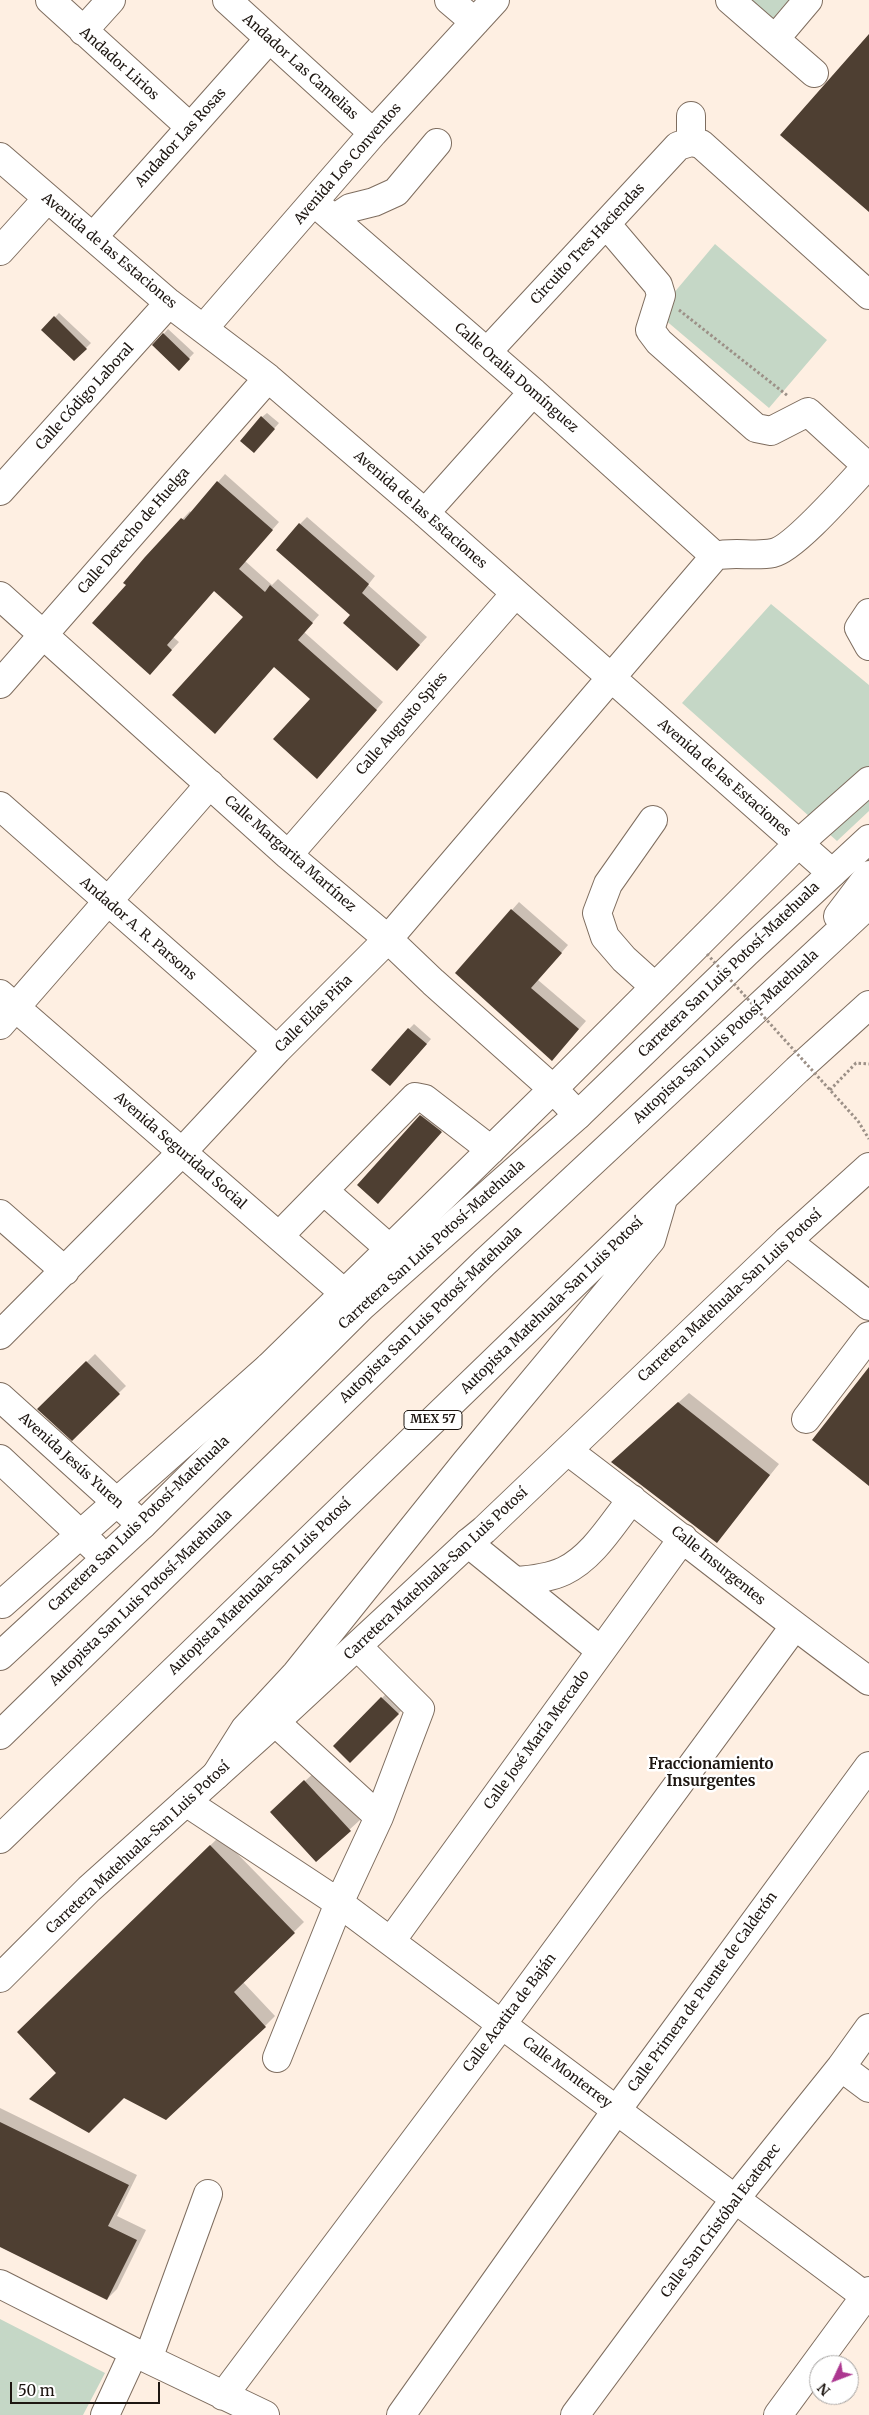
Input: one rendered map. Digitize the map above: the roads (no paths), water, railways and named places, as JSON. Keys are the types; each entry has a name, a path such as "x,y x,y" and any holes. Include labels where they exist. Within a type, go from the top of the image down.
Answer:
{"main road":[{"name":"Andador Lirios","path":"50,0 190,127"},
{"path":"83,30 111,0"},
{"name":"Andador Las Camelias","path":"227,0 373,133"},
{"path":"449,0 475,22"},
{"name":"Avenida Los Conventos","path":"203,329 324,211 373,133 495,0"},
{"path":"730,0 814,73"},
{"path":"775,39 808,0"},
{"name":"Andador Las Rosas","path":"93,237 270,39"},
{"name":"Circuito Tres Haciendas","path":"487,352 607,225 692,129 701,144 869,295"},
{"path":"324,211 350,208 374,202 396,192 438,143"},
{"name":"Avenida de las Estaciones","path":"0,157 169,303 268,378 425,513 832,873"},
{"path":"0,251 47,199"},
{"name":"Calle Oralia Domínguez","path":"324,211 533,392 715,556"},
{"path":"607,225 658,285 661,295 650,330 659,342 756,428 771,431 808,412 868,467 791,543 774,553 725,553 715,556 611,678"},
{"name":"Calle Código Laboral","path":"0,491 169,303"},
{"name":"Calle Derecho de Huelga","path":"0,684 268,378"},
{"path":"425,513 533,392"},
{"name":"Calle Augusto Spies","path":"288,855 515,594"},
{"name":"Calle Margarita Martínez","path":"0,596 288,855 388,939 433,982 553,1089 578,1115"},
{"path":"869,614 860,628 869,646"},
{"name":"Calle Elías Piña","path":"0,1335 182,1152 277,1050 388,939 611,678"},
{"path":"1,1604 81,1536 116,1502 269,1367 353,1300 390,1248 553,1089 798,843 869,780"},
{"path":"5,1009 108,902 210,784"},
{"name":"Andador A. R. Parsons","path":"0,806 277,1050"},
{"path":"653,820 608,884 597,913 605,937 624,959 655,987"},
{"name":"Carretera San Luis Potosí-Matehuala","path":"0,1656 142,1525 256,1411 353,1300 578,1115 869,839"},
{"path":"796,972 869,876"},
{"name":"Autopista San Luis Potosí-Matehuala","path":"0,1735 484,1264 869,904"},
{"name":"Autopista Matehuala-San Luis Potosí","path":"0,1839 664,1197 797,1070 869,1005"},
{"name":"Avenida Seguridad Social","path":"5,1009 182,1152 353,1300"},
{"path":"279,1236 415,1097 425,1099 491,1150"},
{"name":"Carretera Matehuala-San Luis Potosí","path":"0,1978 89,1889 358,1646 568,1451 787,1241 869,1167"},
{"path":"324,1191 390,1248"},
{"path":"216,1775 245,1729 296,1674 466,1462 652,1240 664,1197"},
{"path":"0,1214 65,1271"},
{"path":"787,1241 869,1306"},
{"path":"806,1419 869,1336"},
{"path":"256,1411 269,1367"},
{"name":"Avenida Jesús Yuren","path":"0,1397 142,1525"},
{"name":"Calle Insurgentes","path":"568,1451 683,1538 794,1627 869,1681"},
{"path":"0,1459 105,1558"},
{"path":"515,1581 538,1579 564,1571 587,1556 632,1499"},
{"name":"Calle José María Mercado","path":"391,1941 683,1538"},
{"path":"468,1543 601,1651"},
{"name":"Calle Acatita de Baján","path":"223,2396 502,2024 794,1627"},
{"path":"277,2058 340,1903 378,1817 420,1710 358,1646"},
{"path":"275,1722 378,1817"},
{"name":"Calle Primera de Puente de Calderón","path":"400,2415 616,2110 869,1766"},
{"name":"Calle Monterrey","path":"186,1802 340,1903 735,2199 868,2296"},
{"name":"Calle San Cristóbal Ecatepec","path":"575,2415 735,2199 841,2068 869,2028"},
{"path":"841,2068 869,2088"},
{"path":"105,2415 141,2356 208,2194"},
{"path":"0,2284 259,2414"},
{"path":"778,2415 868,2296"}],"district":[{"name":"Fraccionamiento Insurgentes","path":"711,1774"}]}
